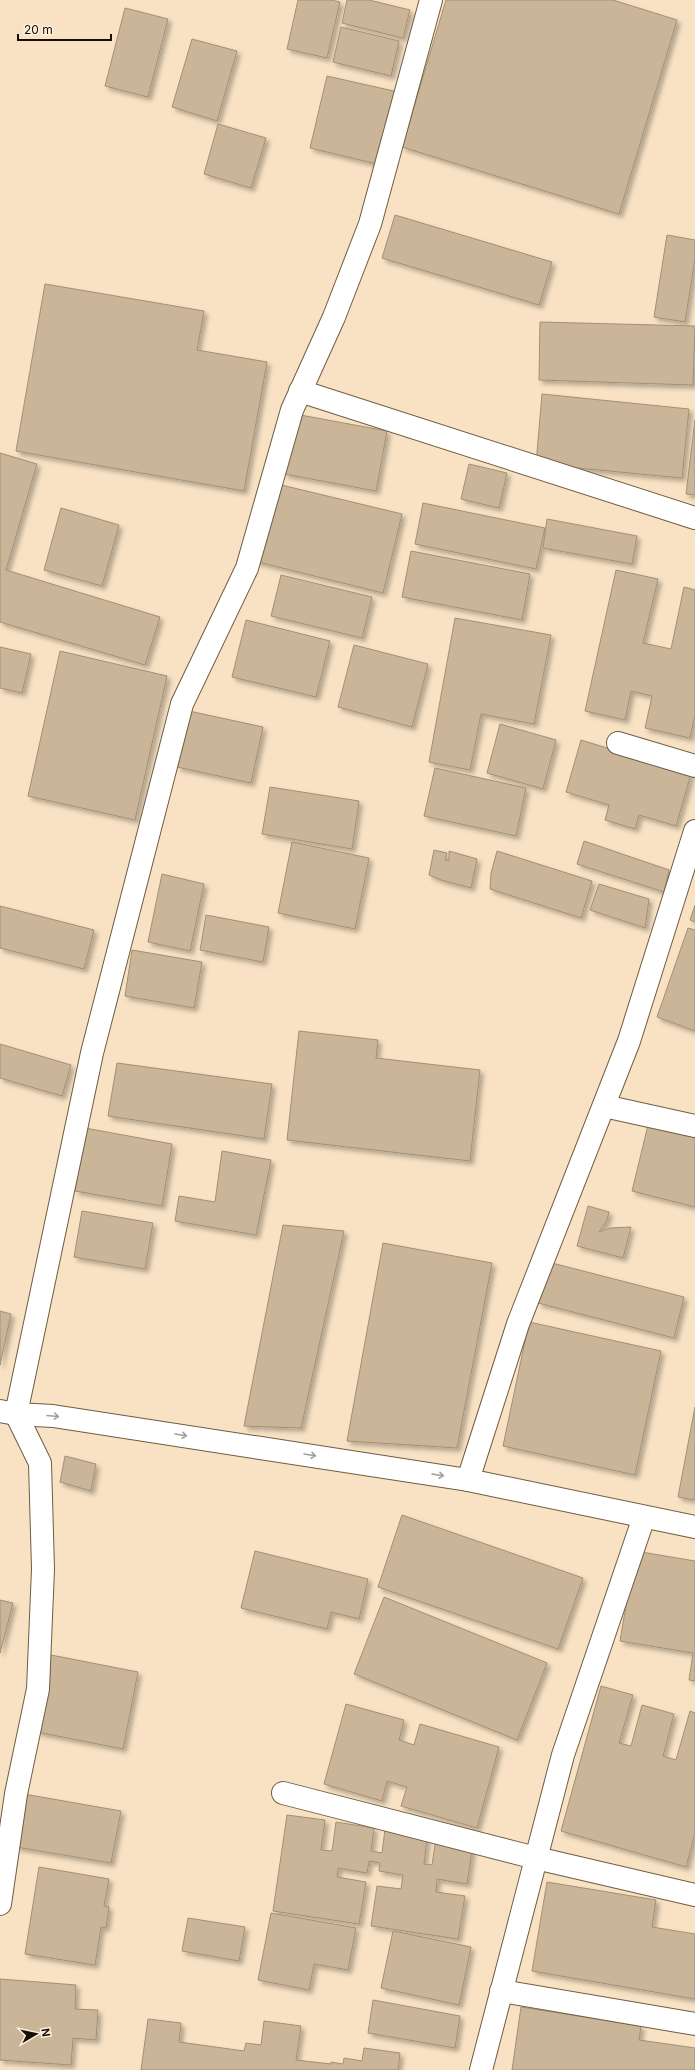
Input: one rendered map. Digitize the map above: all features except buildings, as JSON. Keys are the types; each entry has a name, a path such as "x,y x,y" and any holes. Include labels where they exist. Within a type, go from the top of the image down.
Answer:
{"street":[{"path":"0,1904 16,1794 38,1689 42,1569 40,1463 8,1412 92,1053 182,704 247,568 292,410 334,317 370,224 431,0"},
{"path":"300,391 695,518"},
{"path":"618,743 695,766"},
{"path":"468,1480 518,1324 629,1041 695,831"},
{"path":"604,1106 695,1126"},
{"path":"8,1412 53,1416 468,1480 695,1527"},
{"path":"481,2070 563,1755 644,1517"},
{"path":"283,1793 536,1858 695,1895"},
{"path":"501,1991 695,2024"}]}
